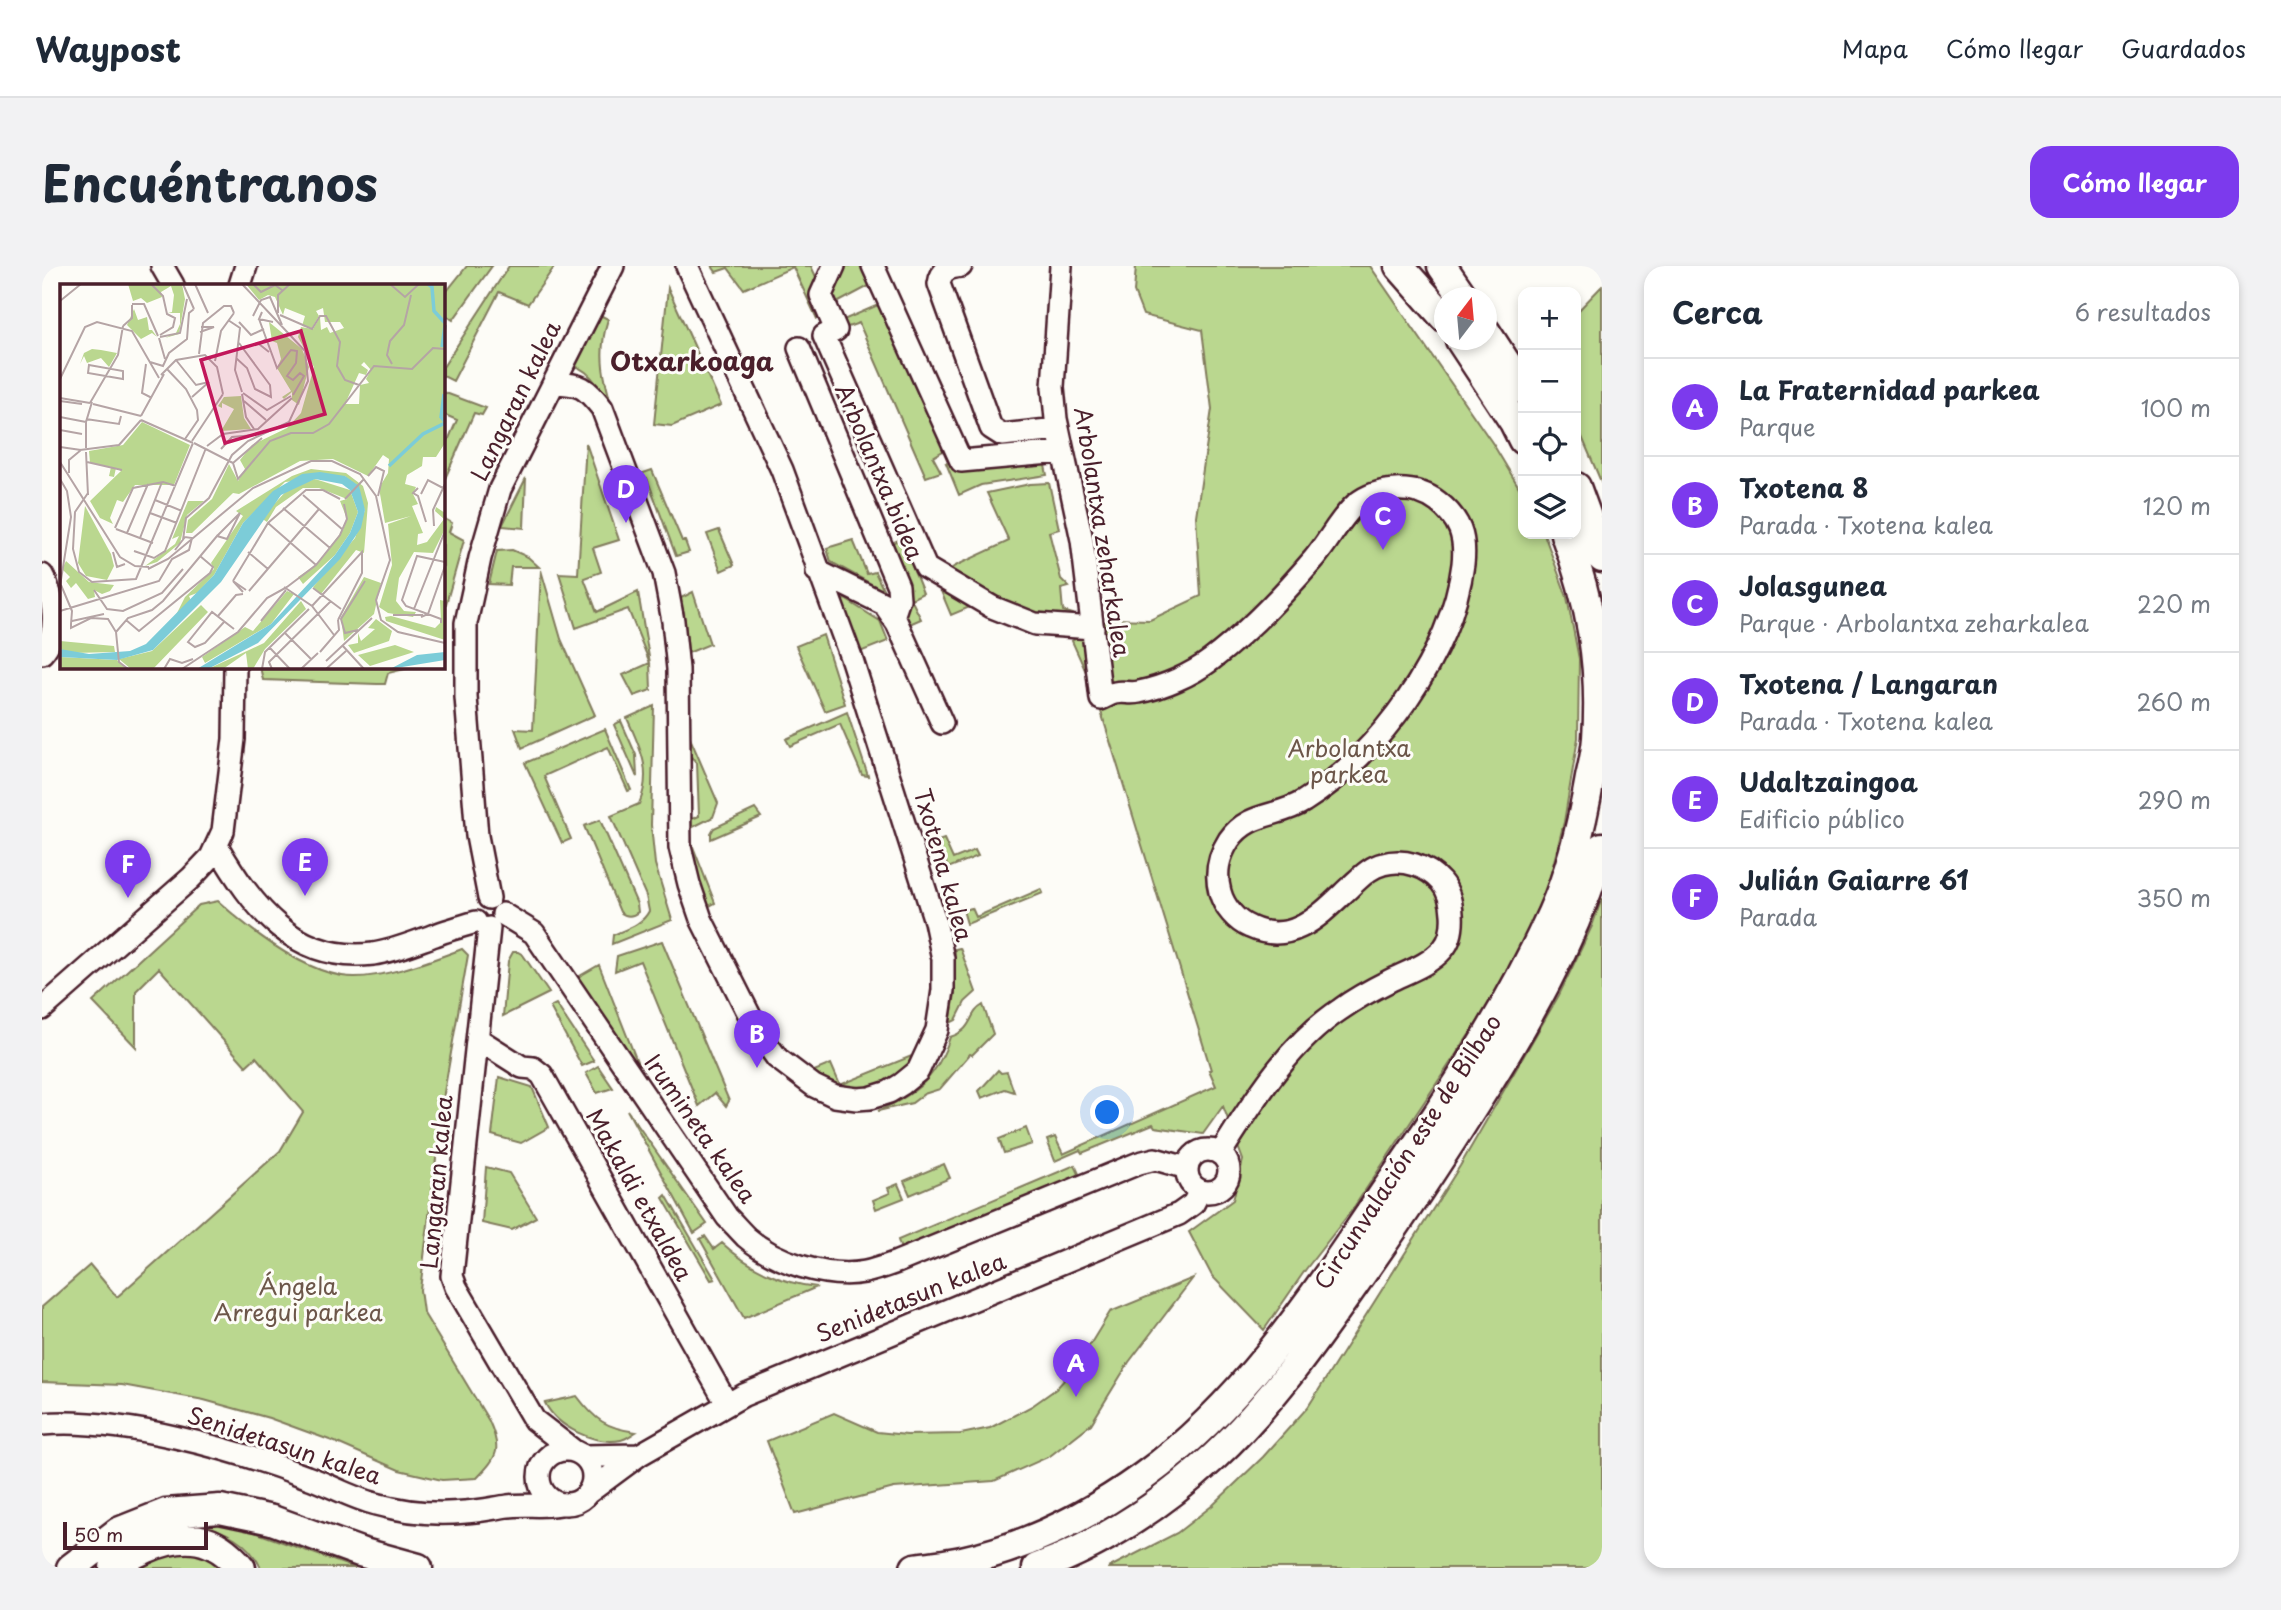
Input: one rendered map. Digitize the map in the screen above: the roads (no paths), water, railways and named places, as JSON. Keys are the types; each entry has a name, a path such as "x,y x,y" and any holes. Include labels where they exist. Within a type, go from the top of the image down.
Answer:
{"main road":[{"path":"1399,266 1434,306"},
{"path":"1413,266 1434,301"},
{"path":"1442,266 1457,287"},
{"path":"1449,266 1460,287"},
{"path":"1497,349 1518,381"},
{"path":"1467,350 1518,430"},
{"path":"1581,501 1602,558"},
{"name":"Circunvalación este de Bilbao","path":"909,1568 961,1561 1010,1548 1055,1529 1145,1476 1203,1425 1240,1387 1285,1333 1325,1280 1431,1126 1498,1018 1552,912 1573,854 1586,804 1597,740 1597,650 1589,609 1567,539"},
{"name":"Circunvalación este de Bilbao","path":"1037,1568 1128,1524 1163,1500 1238,1434 1310,1348 1440,1158 1519,1032 1570,936 1602,847"},
{"path":"71,1568 118,1532 154,1517 166,1513 220,1509 272,1520 360,1552 418,1568"},
{"path":"114,1568 135,1553 166,1540 186,1537 206,1541 232,1556 241,1568"}],"street":[{"path":"162,266 172,284"},
{"path":"240,284 246,266"},
{"name":"Langaran kalea","path":"578,1453 534,1420 452,1276 489,915 477,836 468,738 466,623 499,489 613,266"},
{"name":"Txotena kalea","path":"554,383 573,384 587,390 602,408 664,573 678,669 680,847 701,919 758,1032 777,1058 814,1086 835,1096 870,1098 902,1084 918,1071 937,1030 943,990 943,959 935,921 871,716 782,470 687,266"},
{"path":"834,266 821,295 836,330 824,336 926,568 992,607 1035,624 1093,628"},
{"path":"873,266 961,461 1062,452"},
{"path":"961,266 943,271 939,284 991,428 1002,435 1057,429"},
{"name":"Arbolantxa zeharkalea","path":"1061,266 1053,387 1057,429 1082,540 1101,699 1116,693 1135,693 1178,678 1206,663 1234,642 1265,613 1314,559 1357,503 1374,494 1394,490 1414,491 1433,498 1449,512 1462,532 1464,551 1460,586 1449,620 1433,657 1396,713 1354,763 1301,804 1282,812 1259,816 1241,826 1228,842 1217,863 1217,883 1222,901 1241,923 1261,932 1285,933 1303,928 1369,870 1385,863 1409,863 1426,869 1442,883 1448,895 1451,933 1445,948 1424,965 1390,980 1338,1011 1293,1051 1256,1097 1220,1154"},
{"name":"Arbolantxa bidea","path":"799,348 898,586 899,599 893,617"},
{"path":"817,571 884,604 893,617 942,723"},
{"path":"42,575 48,584 53,614 51,634 42,653"},
{"path":"42,1009 191,878 211,857 223,831 234,739 235,668"},
{"path":"217,846 250,897 272,922 305,944 337,954 374,954 408,945 489,915"},
{"name":"Irumineta kalea","path":"489,915 534,933 727,1217 764,1249 797,1264 835,1272 863,1272 897,1262 1139,1163 1155,1159 1187,1168"},
{"name":"Makaldi etxaldea","path":"478,1039 522,1067 533,1068 542,1075 727,1404"},
{"path":"1206,1150 1220,1154 1228,1166 1227,1181 1216,1191 1200,1191 1190,1182 1187,1168 1193,1156 1206,1150"},
{"name":"Senidetasun kalea","path":"589,1492 639,1455 744,1395 1179,1213 1193,1204 1200,1191"},
{"name":"Langaran kalea","path":"534,1420 540,1470"},
{"name":"Senidetasun kalea","path":"42,1424 96,1424 158,1434 258,1460 374,1504 416,1512 465,1513 510,1506 561,1504"},
{"path":"510,1506 540,1470 546,1458 554,1452 564,1450 578,1453 590,1463 593,1483 589,1492 576,1502 561,1504 553,1501 542,1490 540,1470"},
{"name":"Senidetasun kalea","path":"578,1453 639,1455"}],"place":[{"name":"Txotena / Langaran","path":"626,523"},
{"name":"Jolasgunea","path":"1383,550"},
{"name":"Udaltzaingoa","path":"305,896"},
{"name":"Julián Gaiarre 61","path":"128,898"},
{"name":"Txotena 8","path":"757,1068"},
{"name":"La Fraternidad parkea","path":"1076,1397"}],"district":[{"name":"Otxarkoaga","path":"692,362"}],"park label":[{"name":"Arbolantxa parkea","path":"1349,762"},
{"name":"Ángela Arregui parkea","path":"298,1300"}]}
